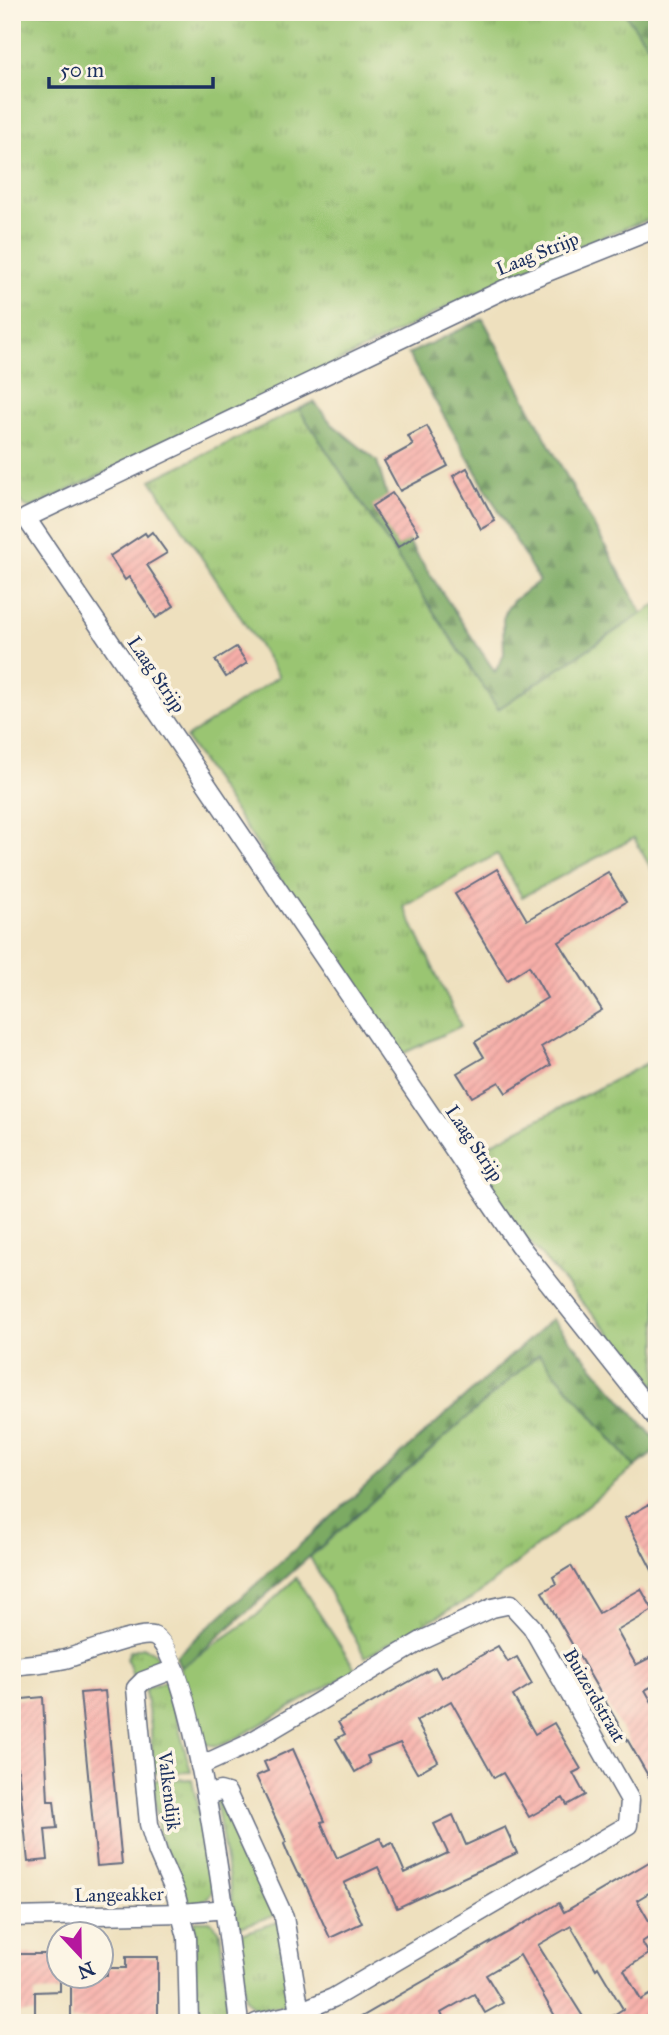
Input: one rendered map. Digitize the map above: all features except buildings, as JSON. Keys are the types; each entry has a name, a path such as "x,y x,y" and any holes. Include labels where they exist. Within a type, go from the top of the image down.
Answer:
{"street":[{"name":"Laag Strijp","path":"657,228 505,289 26,518 519,1245 657,1419"},
{"name":"Buizerdstraat","path":"200,1766 244,1746 423,1640 492,1608 511,1604 532,1627 630,1800 628,1825 332,1998 300,2012 256,2023"},
{"path":"12,1666 62,1660 150,1635 159,1640 175,1668"},
{"name":"Valkendijk","path":"189,2023 187,1937 176,1892 158,1853 149,1824 136,1688 143,1681 175,1668 206,1795 226,1909 239,2023"},
{"name":"Valkendijk","path":"206,1795 220,1791 227,1793 275,1896 287,1932 300,2012"},
{"name":"Langeakker","path":"12,1917 182,1913 226,1909"}],"green space":[{"path":"12,12 624,12 657,58 657,217 578,246 502,280 31,508 12,494"},
{"path":"624,12 646,12 657,28 657,58"},
{"path":"483,319 642,613 498,709 299,409 314,402 332,424 377,461 394,520 495,672 504,654 503,619 507,609 539,581 408,354"},
{"path":"299,409 498,708 657,604 657,879 634,838 522,897 497,854 404,907 461,1026 398,1056 186,738 279,676 151,480"},
{"path":"657,1058 657,1387 524,1236 467,1156"},
{"path":"552,1319 657,1441 657,1450 635,1467 539,1354 181,1670 176,1656"},
{"path":"539,1353 635,1467 472,1599 365,1657 310,1557"},
{"path":"296,1578 356,1670 230,1741 214,1745 201,1741 180,1668 256,1616"},
{"path":"143,1647 155,1653 161,1667 133,1676 127,1658 130,1651"},
{"path":"166,1681 191,1772 153,1773 151,1727 145,1692 146,1688"},
{"path":"192,1779 213,1887 207,1899 186,1905 159,1835 153,1780"},
{"path":"220,1799 276,1915 237,1928 216,1801"},
{"path":"195,1921 210,1921 220,1931 229,2023 196,2023"},
{"path":"278,1922 282,1935 289,2004 256,2010 245,1998 238,1935"}]}
